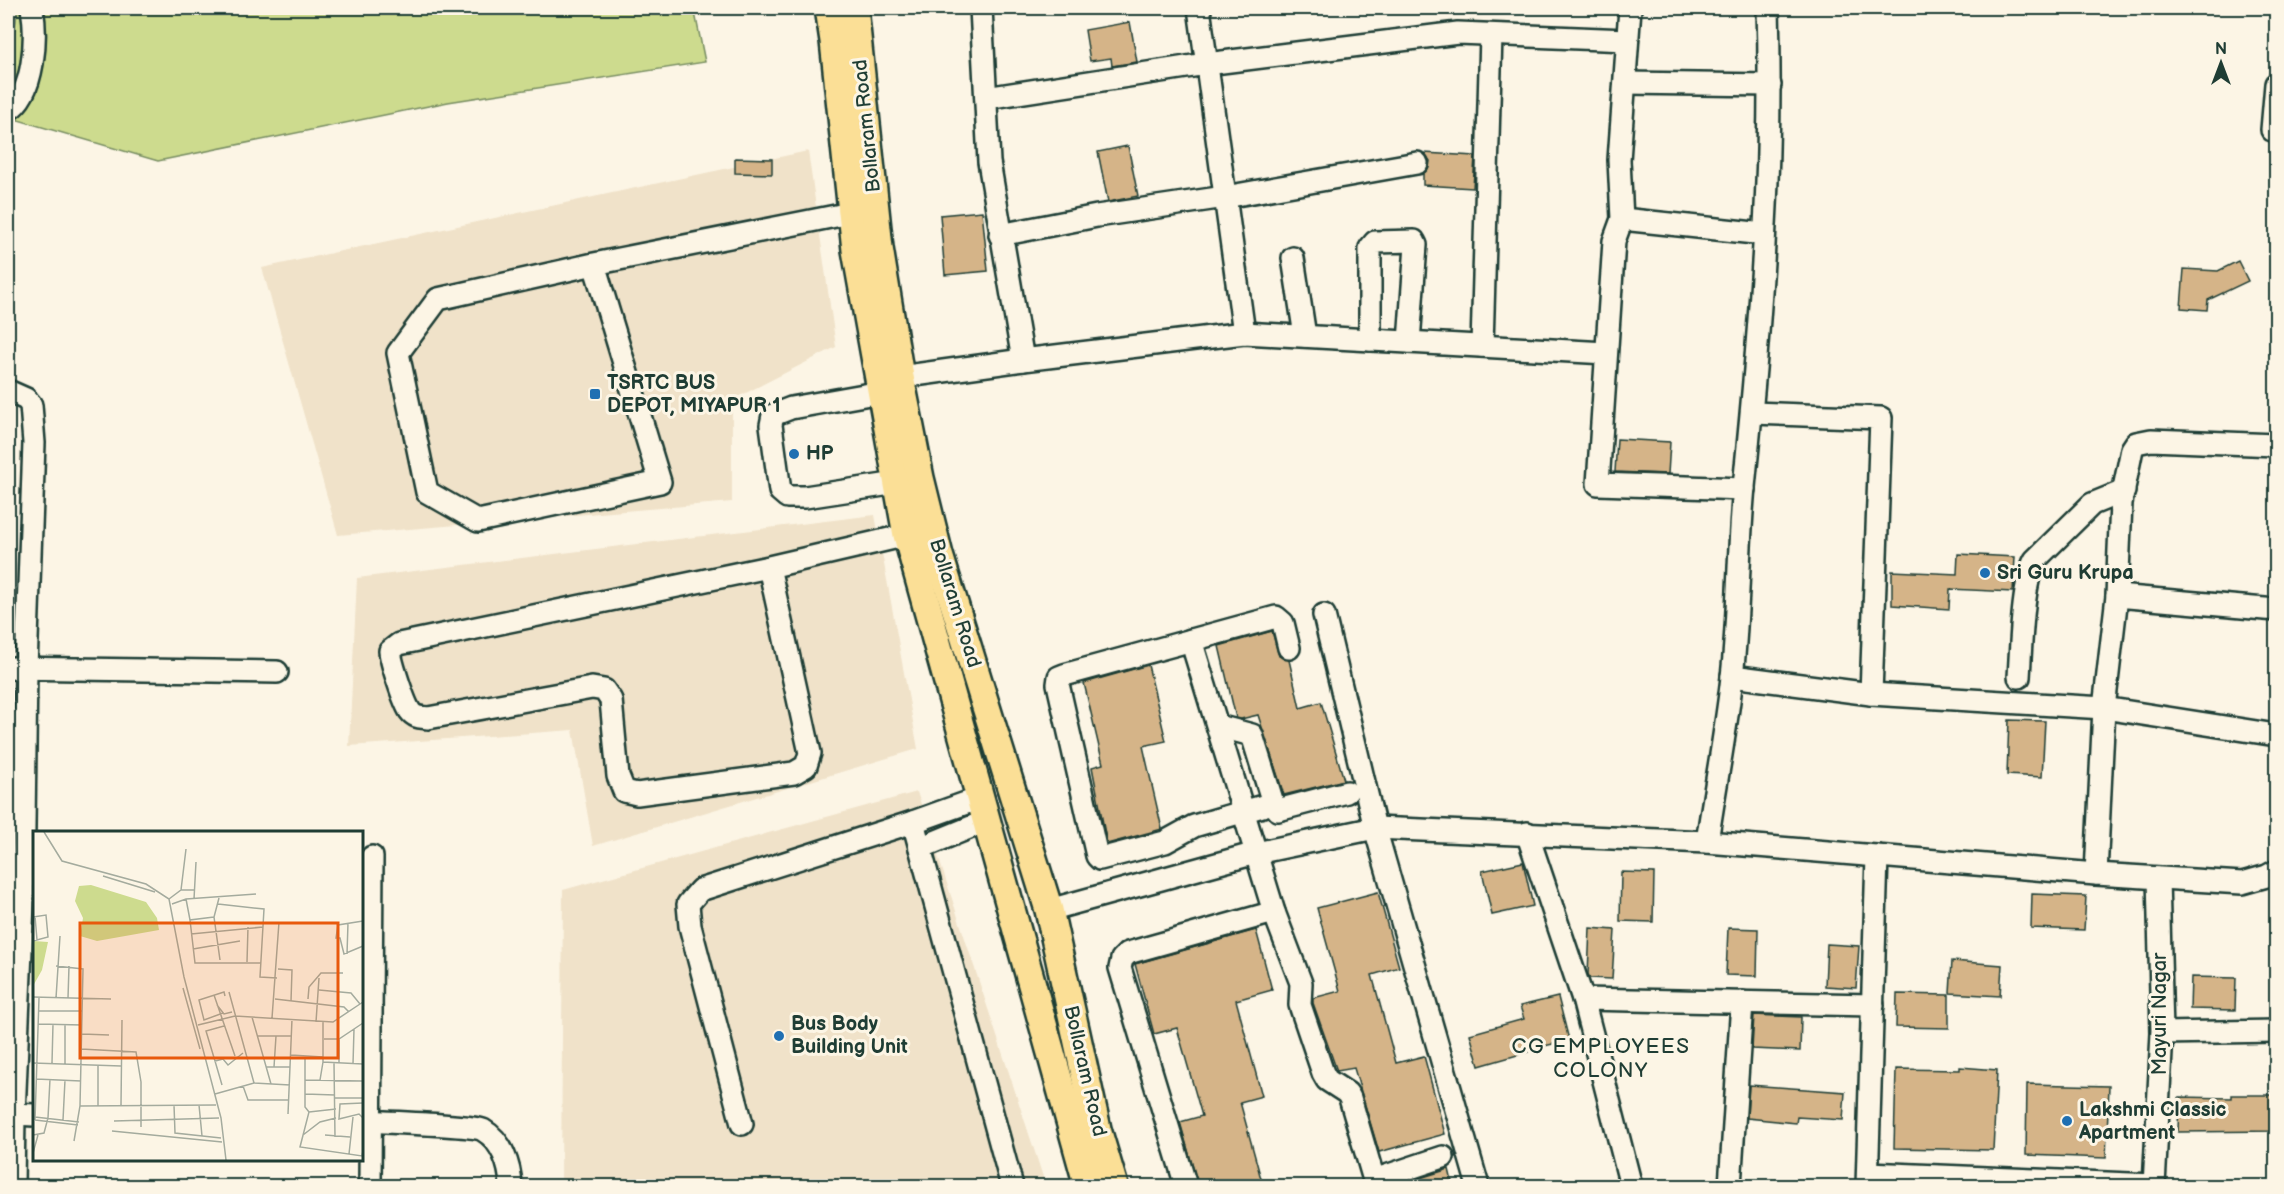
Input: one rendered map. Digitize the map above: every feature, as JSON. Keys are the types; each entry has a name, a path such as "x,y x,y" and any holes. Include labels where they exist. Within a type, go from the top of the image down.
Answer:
{"main road":[{"name":"Bollaram Road","path":"829,8 863,210 879,248 897,483 907,536 1088,1186"},
{"name":"Bollaram Road","path":"854,8 863,210"},
{"name":"Bollaram Road","path":"891,385 920,478 939,555 1049,910 1097,1129 1114,1186"}],"street":[{"path":"8,110 18,104 30,75 34,20 32,8"},
{"path":"981,8 989,162 1023,360"},
{"path":"1198,8 1244,333"},
{"path":"1630,8 1619,160 1622,219 1614,241 1598,484 1744,489"},
{"path":"1707,842 1732,676 1744,489 1752,413 1764,234 1770,85 1768,8"},
{"path":"986,98 1206,64 1458,33 1627,40"},
{"path":"1482,346 1491,35"},
{"path":"1625,83 1770,85"},
{"path":"2277,84 2272,130 2277,130"},
{"path":"1000,235 1097,216 1225,197 1417,163"},
{"path":"594,264 660,482 478,521 427,492 398,353 438,299 594,264 863,210"},
{"path":"1622,219 1764,234"},
{"path":"1370,340 1370,248 1375,242 1414,241 1416,245 1408,342"},
{"path":"1293,258 1305,336"},
{"path":"897,483 806,497 788,497 780,491 771,425 773,416 790,408 891,385 1023,360 1244,333 1606,353"},
{"path":"8,391 26,399 31,405 33,434 17,668 15,903 27,984 24,1114 14,1186"},
{"path":"1752,413 1881,418 1871,694"},
{"path":"2096,874 2104,708 2117,596 2121,503 2132,449 2140,442 2277,445"},
{"path":"2019,677 2021,637 2031,566 2092,504 2124,491"},
{"path":"769,567 810,753 806,766 794,773 637,794 624,791 618,776 611,700 604,690 592,688 428,718 417,717 410,711 391,660 390,651 399,644 907,536"},
{"path":"2117,596 2277,610"},
{"path":"1324,615 1375,828 1478,1186"},
{"path":"1273,803 1194,826 1165,842 1100,859 1097,856 1058,684 1059,677 1276,617 1283,623 1289,648"},
{"path":"1191,640 1274,912 1301,982 1300,1005 1323,1073 1327,1080 1350,1098 1375,1184 1443,1156"},
{"path":"17,668 277,672"},
{"path":"1732,676 1871,694 2104,708 2277,735"},
{"path":"1218,726 1252,735 1273,803 1278,810 1347,792"},
{"path":"742,1124 690,926 687,904 700,890 913,822 983,810"},
{"path":"920,848 983,810"},
{"path":"913,822 1012,1186"},
{"path":"1049,910 1256,854 1375,828 1707,842 2096,874 2242,883 2277,871"},
{"path":"1527,833 1583,999 1631,1186"},
{"path":"1877,856 1868,1180 2154,1186"},
{"path":"370,1186 366,1121 372,857"},
{"name":"Mayuri Nagar","path":"2154,1186 2162,1033 2158,878"},
{"path":"1186,1186 1120,968 1122,959 1128,953 1274,912"},
{"path":"1583,999 1873,1005"},
{"path":"1730,1186 1742,1002"},
{"path":"2162,1033 2277,1030"},
{"path":"366,1121 481,1128 498,1141 511,1172 511,1186"}],"shaded area":[{"path":"808,151 836,347 732,400 732,502 338,535 262,268"},
{"path":"875,515 918,749 593,846 573,730 349,746 357,578"},
{"name":"Bus Body Building Unit","path":"917,792 1046,1186 561,1186 563,890"}],"green space":[{"path":"18,8 694,8 705,62 448,102 158,161 8,117 8,68"}],"building":[{"path":"1130,22 1137,62 1112,66 1111,58 1090,61 1085,30"},
{"path":"1128,146 1138,196 1108,202 1098,152"},
{"path":"1424,153 1475,156 1473,188 1423,185 1423,174 1429,168 1430,161"},
{"path":"735,158 772,159 772,174 735,173"},
{"path":"982,211 988,271 945,275 940,215"},
{"path":"2238,261 2248,281 2208,300 2207,310 2181,308 2184,269 2218,271"},
{"path":"1617,439 1670,442 1668,474 1615,472"},
{"path":"1958,554 2015,557 2013,592 1950,589 1949,609 1892,605 1892,571 1957,574"},
{"path":"1272,631 1279,656 1289,660 1300,708 1321,702 1344,780 1284,795 1258,715 1236,718 1219,646"},
{"path":"1148,665 1166,741 1143,746 1162,829 1107,844 1092,767 1103,764 1084,683"},
{"path":"2009,720 2045,721 2042,777 2007,775"},
{"path":"1523,862 1533,906 1492,915 1482,871"},
{"path":"1621,872 1654,873 1653,922 1620,921"},
{"path":"1378,892 1399,967 1372,975 1396,1063 1424,1056 1445,1134 1379,1152 1354,1068 1337,1071 1313,1003 1313,998 1340,991 1317,908"},
{"path":"2032,894 2086,896 2084,930 2031,928"},
{"path":"1590,928 1615,930 1612,979 1590,978 1588,974"},
{"path":"1728,928 1758,929 1757,976 1726,975"},
{"path":"1256,930 1272,990 1236,1000 1262,1096 1240,1102 1263,1186 1198,1186 1180,1122 1202,1116 1177,1028 1154,1034 1135,964"},
{"path":"1827,944 1859,946 1856,988 1825,986"},
{"path":"1952,961 2002,965 2000,996 1950,993"},
{"path":"2191,977 2236,978 2235,1010 2190,1009"},
{"path":"1897,994 1949,995 1949,1028 1896,1027"},
{"path":"1558,997 1569,1040 1479,1066 1470,1034 1524,1019 1520,1006"},
{"path":"1754,1015 1801,1017 1800,1051 1752,1049"},
{"path":"1960,1067 1997,1070 1993,1150 1894,1148 1896,1069 1960,1070"},
{"name":"Lakshmi Classic Apartment","path":"2027,1084 2109,1086 2106,1158 2026,1155"},
{"path":"1749,1085 1845,1092 1843,1120 1797,1117 1796,1123 1747,1118"},
{"path":"2232,1095 2277,1095 2277,1131 2178,1132 2179,1097 2232,1098"},
{"path":"1449,1169 1453,1186 1401,1186 1401,1184"}],"place":[{"name":"TSRTC BUS DEPOT, MIYAPUR 1","path":"595,394"},
{"name":"HP","path":"794,454"},
{"name":"Sri Guru Krupa","path":"1985,573"},
{"name":"Bus Body Building Unit","path":"779,1036"},
{"name":"Lakshmi Classic Apartment","path":"2067,1121"}],"district":[{"name":"CG EMPLOYEES COLONY","path":"1601,1058"}]}
